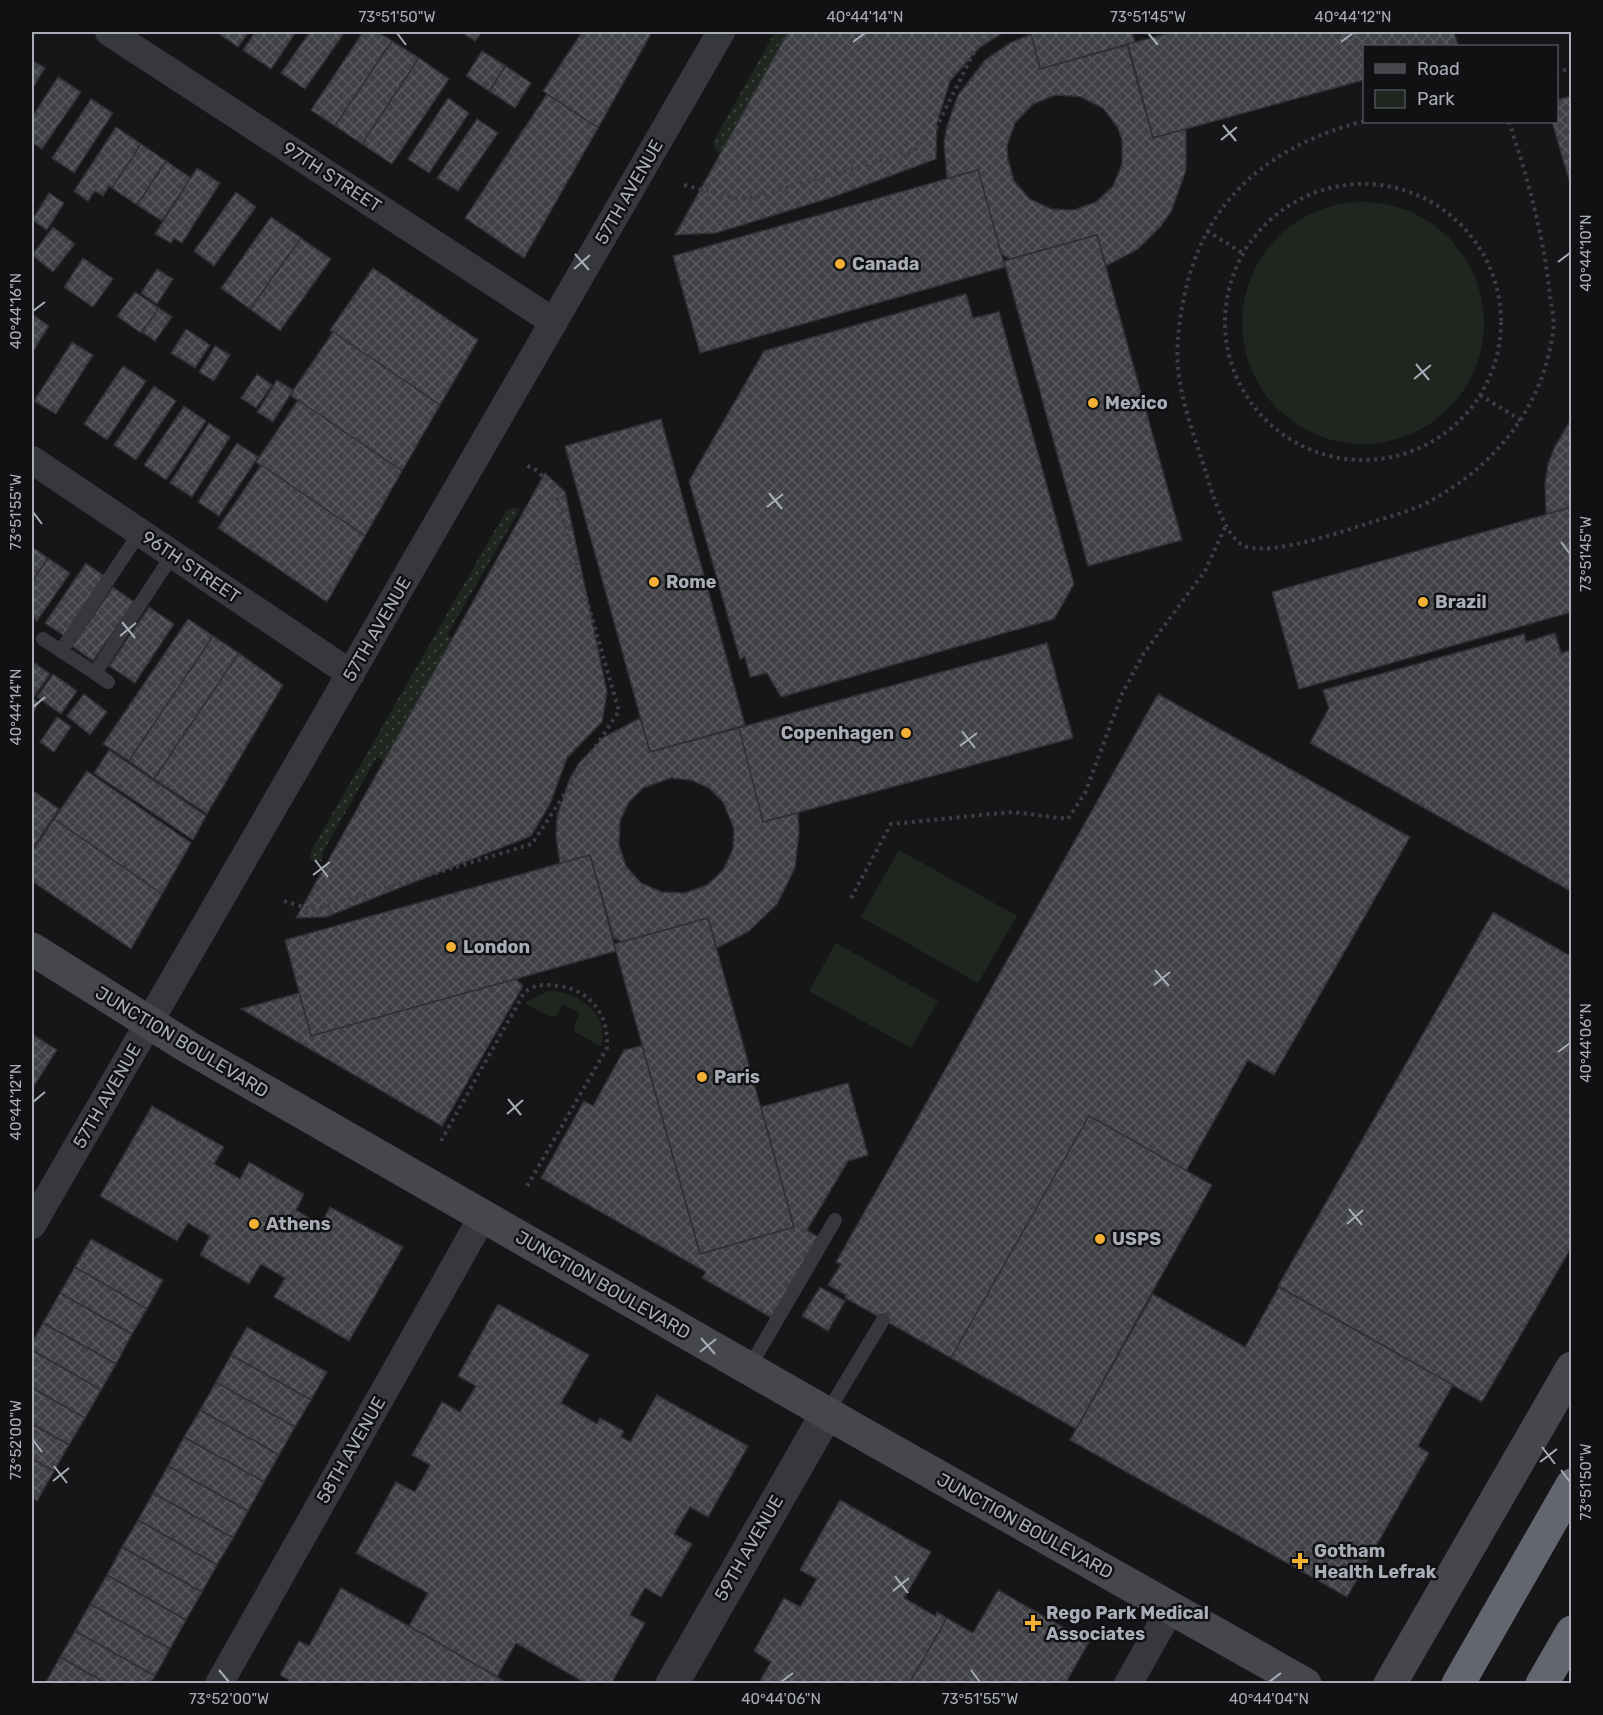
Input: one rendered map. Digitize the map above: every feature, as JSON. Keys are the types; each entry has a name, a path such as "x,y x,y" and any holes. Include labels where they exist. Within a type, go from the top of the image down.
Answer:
{"highway":[{"path":"1458,1683 1572,1485"},
{"path":"1542,1683 1568,1639"}],"main road":[{"name":"JUNCTION BOULEVARD","path":"32,949 149,1025 827,1413 1305,1683"},
{"path":"1390,1683 1572,1368"}],"street":[{"name":"97TH STREET","path":"109,32 554,322"},
{"name":"57TH AVENUE","path":"32,1225 721,32"},
{"name":"96TH STREET","path":"32,460 351,674"},
{"name":"58TH AVENUE","path":"219,1683 483,1216"},
{"name":"59TH AVENUE","path":"672,1683 827,1413"},
{"path":"1128,1683 1171,1608"}],"lane":[{"path":"61,651 140,532"},
{"path":"95,673 173,554"},
{"path":"43,639 108,682"},
{"path":"749,1368 835,1220"},
{"path":"827,1413 884,1320"}],"path":[{"path":"684,185 743,200 914,152 936,128 984,32"},
{"path":"1363,122 1303,141 1267,164 1220,211 1207,231 1197,250 1185,293 1177,335 1179,374 1213,496 1232,536 1246,547 1270,548 1328,536 1431,501 1465,479 1496,454 1522,421 1541,377 1554,330 1546,258 1534,204 1509,123"},
{"path":"1368,183 1413,192 1452,215 1482,249 1500,292 1502,338 1489,382 1463,420 1426,447 1382,460 1336,459 1293,443 1258,414 1234,374 1224,330 1229,284 1244,254 1249,243 1281,210 1322,189 1368,183"},
{"path":"1207,231 1244,254"},
{"path":"1480,395 1522,421"},
{"path":"284,901 314,910 532,844 619,711 554,487 537,470 524,464"},
{"path":"851,898 891,824 1013,812 1068,819 1085,792 1128,684 1150,644 1205,571 1226,525"},
{"path":"441,1140 524,993 539,985 550,984 581,992 591,1000 604,1020 608,1034 607,1048 526,1188"}],"green space":[{"path":"775,32 800,32 758,109 721,154 715,150 713,142"},
{"path":"1351,202 1375,202 1398,207 1420,216 1449,237 1464,256 1475,277 1482,299 1484,323 1482,347 1475,369 1464,390 1449,409 1420,430 1398,439 1375,444 1351,444 1328,439 1306,430 1286,417 1269,400 1256,380 1247,358 1242,335 1242,311 1247,288 1256,266 1269,246 1286,229 1306,216 1328,207"},
{"path":"512,508 520,509 447,635 462,643 392,766 377,757 323,852 322,861 313,861 310,858 311,851 506,511"},
{"path":"899,850 1017,916 978,983 861,917"},
{"path":"836,943 938,1001 911,1048 809,991"},
{"path":"548,991 570,995 589,1006 601,1024 603,1035 601,1047 575,1032 574,1026 580,1013 563,1004 557,1015 551,1017 524,1003"}],"building":[{"path":"221,32 249,32 238,47 219,34"},
{"path":"255,32 296,32 271,69 243,50"},
{"path":"310,32 345,32 305,89 281,73"},
{"path":"363,32 378,32 392,41 335,126 311,110"},
{"path":"461,32 482,32 475,41"},
{"path":"582,32 652,32 598,128 543,91"},
{"path":"788,32 1004,32 979,48 950,81 937,123 936,159 833,197 716,233 675,235"},
{"path":"1030,32 1132,32 1135,42 1040,69"},
{"path":"1173,32 1454,32 1458,45 1363,45 1363,80 1153,138 1128,44"},
{"path":"1031,34 1040,69 1127,45 1153,138 1186,129 1186,170 1171,212 1161,226 1138,249 1106,266 1097,235 1010,259 1001,254 978,170 947,179 944,142 958,95 985,60 1010,43","holes":["1056,95 1081,97 1103,108 1118,128 1122,140 1122,164 1113,186 1096,202 1074,210 1051,209 1030,199 1014,181 1007,146 1015,123 1033,104"]},
{"path":"392,41 419,58 362,144 335,126"},
{"path":"482,51 506,66 489,91 466,76"},
{"path":"419,58 449,79 392,164 362,144"},
{"path":"32,60 45,68 32,89"},
{"path":"506,66 531,83 515,108 489,91"},
{"path":"58,77 81,92 42,149 32,142 32,117"},
{"path":"547,94 598,128 524,258 465,218"},
{"path":"1572,96 1572,190 1552,123 1558,123 1558,100"},
{"path":"448,98 469,113 429,173 408,159"},
{"path":"91,99 113,113 74,173 52,158"},
{"path":"477,119 498,133 458,191 437,178"},
{"path":"116,127 141,144 112,188 109,186 103,196 95,191 88,201 74,191"},
{"path":"141,144 166,161 137,205 112,188"},
{"path":"166,161 191,178 162,221 137,205"},
{"path":"197,168 220,183 182,243 174,238 171,243 155,234"},
{"name":"Canada","path":"978,170 1005,267 700,353 673,256"},
{"path":"236,192 256,207 214,266 194,251"},
{"path":"49,193 64,203 47,230 32,220"},
{"path":"271,217 301,238 250,309 221,288"},
{"path":"53,227 75,244 53,272 32,255"},
{"name":"Mexico","path":"1097,235 1182,540 1088,566 1004,261"},
{"path":"301,238 331,259 280,331 250,309"},
{"path":"83,258 113,279 93,307 64,287"},
{"path":"373,268 478,340 440,405 330,330"},
{"path":"157,269 173,279 157,304 141,293"},
{"path":"135,292 159,308 141,333 117,316"},
{"path":"966,294 973,318 999,312 1074,584 1054,619 781,697 767,673 750,677 745,657 740,659 689,481 764,351"},
{"path":"159,308 172,317 155,341 142,332"},
{"path":"32,314 49,326 32,353"},
{"path":"186,329 210,345 195,368 171,353"},
{"path":"333,332 440,405 402,471 290,395"},
{"path":"72,342 93,355 56,414 34,401"},
{"path":"215,346 230,355 214,381 199,372"},
{"path":"123,366 146,381 107,440 84,424"},
{"path":"257,374 272,385 256,408 241,398"},
{"path":"277,380 293,390 273,422 257,412"},
{"path":"154,386 176,401 136,460 114,445"},
{"path":"298,400 402,471 365,536 256,462"},
{"path":"184,406 206,421 166,480 144,465"},
{"path":"1572,418 1572,507 1546,514 1545,484 1548,464 1555,446"},
{"name":"Rome","path":"661,419 745,725 650,752 565,446"},
{"path":"209,423 230,437 192,497 170,483"},
{"path":"237,443 258,457 219,516 198,502"},
{"path":"261,465 365,536 327,602 218,528"},
{"path":"545,473 565,492 607,692 602,722 567,758 550,804 531,836 326,917 296,918"},
{"name":"Brazil","path":"1572,507 1572,612 1299,689 1272,592"},
{"path":"32,547 48,558 32,582"},
{"path":"48,558 70,573 37,621 32,617 32,582"},
{"path":"86,563 107,578 66,637 45,623"},
{"path":"113,587 134,602 93,661 72,646"},
{"path":"149,607 174,624 135,683 109,666"},
{"path":"188,619 213,636 129,761 103,744"},
{"path":"1555,633 1561,653 1572,650 1572,892 1310,743 1329,708 1323,690 1524,634 1526,642"},
{"path":"213,636 239,653 154,779 129,761"},
{"name":"Copenhagen","path":"1047,643 1073,738 763,822 738,728"},
{"path":"239,653 283,685 207,814 154,779"},
{"path":"35,663 50,674 34,697 32,668"},
{"path":"53,674 77,691 61,714 37,697"},
{"path":"84,694 107,712 90,735 67,716"},
{"path":"1158,694 1410,837 1274,1075 1248,1060 1186,1171 1089,1116 951,1358 845,1298 846,1295 828,1285 841,1264 836,1262"},
{"path":"32,698 39,703 32,714"},
{"path":"57,717 71,727 54,752 40,742"},
{"path":"640,718 650,752 739,728 763,822 798,813 799,832 795,868 777,904 748,932 717,948 708,918 622,942 614,938 590,855 560,864 556,837 557,816 570,778 579,763 604,737","holes":["671,778 691,780 709,788 723,802 734,829 733,849 723,870 707,885 685,893 662,892 641,883 626,866 619,845 620,821 629,802 643,788"]},
{"path":"109,750 206,816 193,840 94,773"},
{"path":"87,771 191,843 162,894 54,819"},
{"path":"32,790 59,809 32,849"},
{"path":"54,819 162,894 131,949 32,881 32,852"},
{"name":"London","path":"590,855 616,951 311,1036 285,940"},
{"path":"1493,912 1572,957 1572,1246 1482,1402 1278,1286"},
{"name":"Paris","path":"708,918 794,1227 700,1254 614,944"},
{"path":"516,979 523,986 442,1126 241,1009 299,993 311,1036"},
{"path":"32,1034 57,1050 32,1089"},
{"path":"642,1046 700,1254 794,1227 761,1107 848,1083 868,1155 848,1161 807,1230 820,1238 772,1318 702,1278 706,1272 541,1178 584,1101 593,1106 624,1050"},
{"name":"Athens","path":"152,1106 224,1147 214,1164 240,1179 249,1162 304,1194 296,1210 320,1225 330,1207 403,1247 349,1341 274,1297 285,1278 261,1264 249,1284 200,1255 210,1236 188,1223 177,1241 100,1196"},
{"name":"USPS","path":"1089,1116 1212,1185 1076,1429 951,1358"},
{"path":"91,1239 163,1280 147,1309 75,1267"},
{"path":"75,1267 147,1309 132,1334 60,1293"},
{"path":"820,1287 845,1301 828,1331 802,1316"},
{"path":"1279,1287 1453,1385 1418,1446 1429,1453 1347,1597 1070,1440 1153,1294 1245,1347"},
{"path":"60,1293 132,1334 116,1364 43,1323"},
{"path":"498,1304 589,1355 561,1403 597,1424 600,1418 624,1431 621,1437 630,1442 657,1395 748,1446 708,1517 690,1507 674,1534 692,1544 661,1597 645,1588 630,1615 645,1623 611,1684 587,1684 516,1643 497,1677 409,1626 428,1593 356,1553 396,1482 415,1492 430,1465 412,1455 442,1402 460,1412 476,1386 458,1376"},
{"path":"43,1323 116,1364 101,1390 32,1350 32,1343"},
{"path":"247,1327 327,1372 311,1400 231,1355"},
{"path":"32,1350 101,1390 85,1418 32,1388"},
{"path":"231,1355 311,1400 295,1427 216,1382"},
{"path":"216,1382 295,1427 279,1455 200,1410"},
{"path":"32,1388 85,1418 69,1445 32,1424"},
{"path":"200,1410 279,1455 264,1482 184,1437"},
{"path":"32,1424 69,1445 54,1471 32,1459"},
{"path":"184,1437 264,1482 248,1511 168,1466"},
{"path":"32,1459 54,1471 37,1501 32,1497"},
{"path":"168,1466 248,1511 233,1538 153,1493"},
{"path":"153,1493 233,1538 217,1565 138,1520"},
{"path":"840,1500 931,1552 904,1598 935,1616 937,1612 947,1618 909,1684 758,1684 771,1662 754,1651 784,1598 800,1607 817,1579 800,1570"},
{"path":"138,1520 217,1565 202,1592 122,1547"},
{"path":"122,1547 202,1592 186,1620 107,1575"},
{"path":"107,1575 186,1620 170,1649 90,1604"},
{"path":"341,1588 509,1684 287,1684 289,1680 280,1675 299,1641 309,1646"},
{"path":"998,1590 1089,1642 1065,1684 909,1684 947,1618 973,1633"},
{"path":"90,1604 170,1649 155,1676 75,1631"},
{"path":"75,1631 155,1676 150,1684 107,1684 60,1657"},
{"path":"60,1657 107,1684 45,1684"}],"place":[{"name":"Canada","path":"840,264"},
{"name":"Mexico","path":"1093,403"},
{"name":"Rome","path":"654,582"},
{"name":"Brazil","path":"1423,602"},
{"name":"Copenhagen","path":"906,733"},
{"name":"London","path":"451,947"},
{"name":"Paris","path":"702,1077"},
{"name":"Athens","path":"254,1224"},
{"name":"USPS","path":"1100,1239"},
{"name":"Gotham Health Lefrak","path":"1300,1561"},
{"name":"Rego Park Medical Associates","path":"1033,1623"}]}
